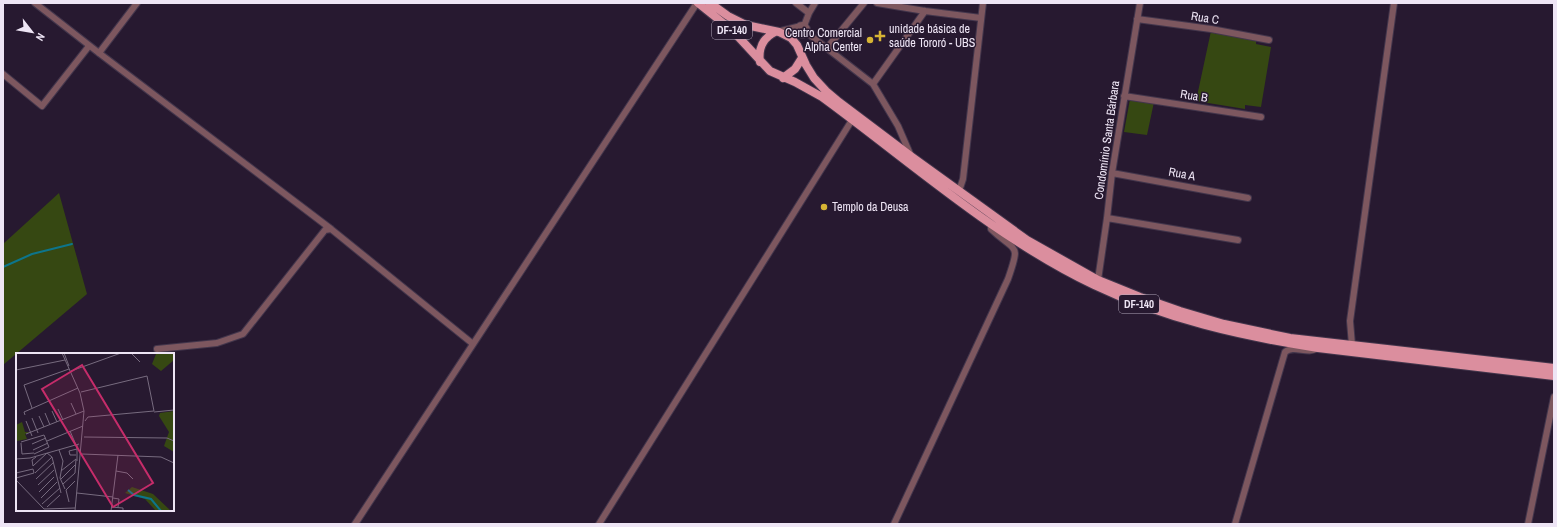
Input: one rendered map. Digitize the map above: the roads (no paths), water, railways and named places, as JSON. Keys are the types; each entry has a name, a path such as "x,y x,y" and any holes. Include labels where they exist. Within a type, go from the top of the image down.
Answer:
{"main road":[{"name":"DF-140","path":"697,3 733,31 770,72 795,82 816,93 991,225 1057,266 1095,286 1180,319 1222,330 1318,348 1554,376"},
{"name":"DF-140","path":"710,3 728,16 746,25 787,36 794,41 800,49 802,58 814,78 826,91 912,157 1027,240 1098,280 1180,311 1224,324 1290,338 1554,368"},
{"path":"760,62 759,53 762,44 767,37 774,32"},
{"path":"783,78 795,69 802,58"}],"street":[{"path":"35,3 89,46 331,229 472,344"},
{"path":"99,53 137,3"},
{"path":"355,524 697,3"},
{"path":"796,3 809,13"},
{"path":"800,49 806,29 804,26 815,3"},
{"path":"828,48 864,3"},
{"path":"877,3 981,18"},
{"path":"959,191 963,179 983,3"},
{"name":"Condomínio Santa Bárbara","path":"1098,280 1112,173 1140,3"},
{"path":"1352,345 1350,321 1394,3"},
{"path":"874,84 925,11"},
{"name":"Rua C","path":"1137,19 1269,40"},
{"path":"774,32 800,25 804,26"},
{"path":"797,27 798,33 804,33 828,48 874,84 898,126 912,157"},
{"path":"3,74 42,106 89,46"},
{"name":"Rua B","path":"1124,96 1261,117"},
{"path":"599,524 852,120"},
{"name":"Rua A","path":"1112,173 1248,198"},
{"path":"1107,218 1238,240"},
{"path":"894,524 1008,279 1015,259 1016,254 1012,245 991,229 991,225"},
{"path":"156,349 217,343 243,334 325,230 331,229"},
{"path":"1235,524 1284,352 1292,349 1314,351 1318,348"},
{"path":"1528,524 1554,397"}],"waterway":[{"path":"3,267 32,254 72,244"}],"place":[{"name":"unidade básica de saúde Tororó - UBS","path":"880,36"},
{"name":"Centro Comercial Alpha Center","path":"870,40"},
{"name":"Templo da Deusa","path":"824,207"}]}
